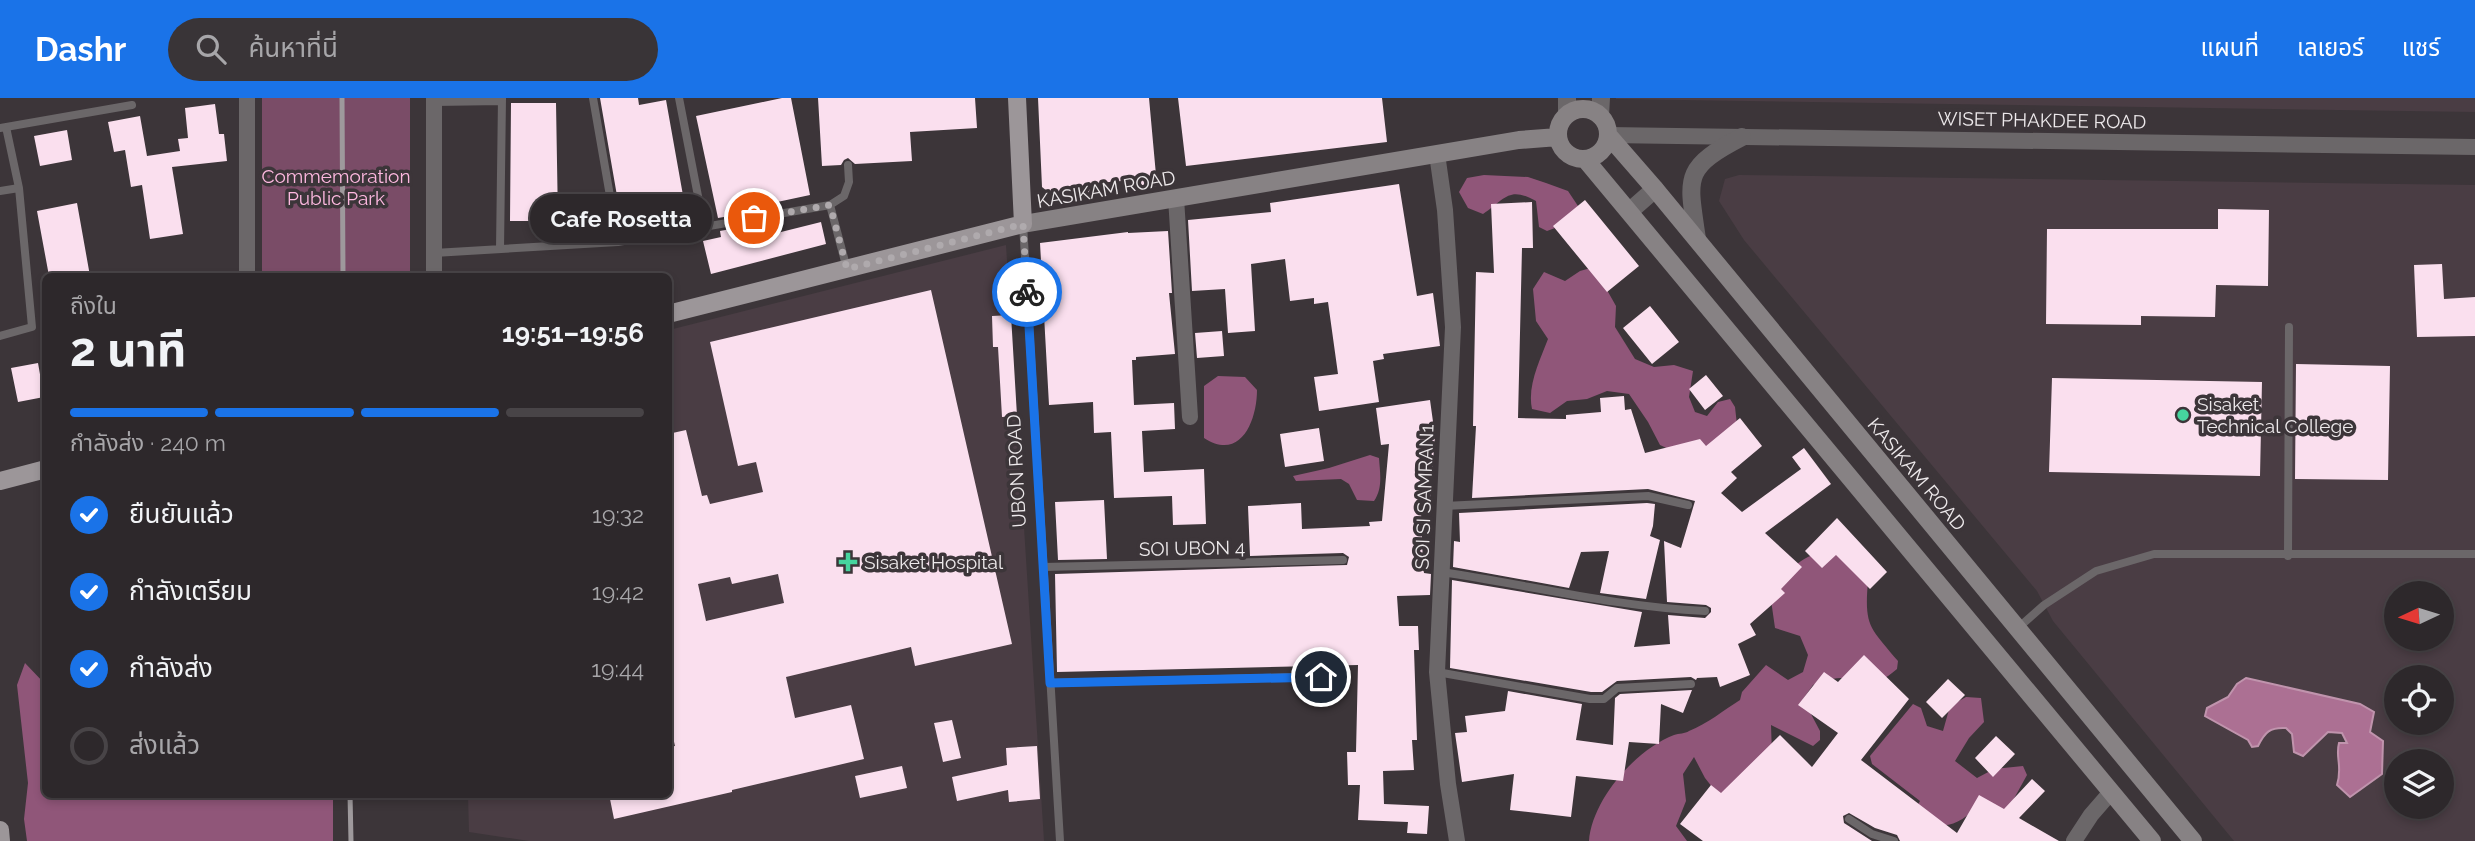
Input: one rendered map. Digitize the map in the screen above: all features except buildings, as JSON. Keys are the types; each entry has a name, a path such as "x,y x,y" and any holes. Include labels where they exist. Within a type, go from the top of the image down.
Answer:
{"main road":[{"name":"UBON ROAD","path":"1017,98 1023,224"},
{"path":"1584,159 1598,153 1608,135 1601,107 1573,110 1567,106 1559,125 1558,137 1567,153 1584,159 1630,211 2152,841"},
{"name":"KASIKAM ROAD","path":"1608,135 1697,239 2193,841"},
{"name":"KASIKAM ROAD","path":"672,313 1023,224 1519,140 1558,137"},
{"path":"0,489 7,479 42,470"},
{"path":"0,830 1,841"}],"street":[{"path":"247,98 247,273"},
{"path":"434,100 434,273"},
{"name":"WISET PHAKDEE ROAD","path":"1608,135 2475,147"},
{"path":"1697,239 1691,197 1693,173 1707,156 1742,137"},
{"name":"SOI SI SAMRAN1","path":"1437,154 1449,245 1453,327 1437,672 1448,784 1457,841"},
{"path":"1630,211 1655,189"},
{"path":"1176,198 1190,417"},
{"path":"2074,841 2091,815 2111,792"}],"lane":[{"path":"593,98 618,242"},
{"path":"679,98 704,227"},
{"path":"434,100 502,100 500,249"},
{"path":"0,336 32,327 19,188 3,128 132,105"},
{"path":"434,253 618,242 830,205 844,196 849,182 848,165"},
{"path":"0,191 19,188"},
{"path":"830,205 847,269"},
{"name":"UBON ROAD","path":"1023,224 1060,841"},
{"path":"2288,556 2289,327"},
{"path":"1444,506 1648,496 1688,505"},
{"path":"2018,628 2044,605 2096,571 2154,554 2474,555"},
{"name":"SOI UBON 4","path":"1043,567 1343,561"},
{"path":"1442,572 1624,604 1705,611"},
{"path":"1437,672 1590,699 1604,699 1618,688 1690,684"},
{"path":"1050,683 1087,687 1347,676"},
{"path":"1849,819 1872,834 1894,841"}],"shaded area":[{"path":"2475,98 2475,112 1616,99"},
{"path":"1484,175 1528,177 1568,191 1578,206 1571,222 1547,231 1539,227 1536,201 1520,194 1508,196 1483,214 1468,208 1459,192 1467,178"},
{"name":"Sisaket Technical College","path":"1739,175 2475,185 2475,841 2234,841 2053,621 2037,591 1744,240 1719,201 1725,179"},
{"name":"Sisaket Hospital","path":"1006,245 1044,841 529,841 469,832 468,798 672,798 672,329"},
{"path":"1594,267 1616,306 1615,327 1635,359 1654,367 1674,365 1693,371 1689,397 1695,412 1707,416 1718,402 1730,399 1735,407 1737,425 1711,451 1677,453 1660,445 1629,394 1607,391 1587,399 1567,401 1550,413 1532,409 1533,382 1548,339 1536,321 1533,289 1544,272 1565,281 1580,271"},
{"path":"1218,376 1245,377 1257,390 1250,425 1237,441 1228,445 1217,444 1204,438 1204,386"},
{"path":"1370,455 1379,458 1380,486 1374,501 1357,500 1349,484 1341,479 1296,481 1293,476 1329,468"},
{"path":"1842,546 1868,581 1868,618 1875,633 1898,661 1897,669 1875,682 1840,678 1813,685 1803,699 1820,731 1820,740 1813,746 1771,725 1772,755 1720,797 1705,778 1694,757 1683,774 1686,801 1676,826 1687,841 1589,841 1598,809 1607,793 1618,778 1645,752 1659,742 1702,725 1740,700 1742,692 1766,665 1788,680 1803,672 1808,655 1800,636 1775,628 1770,593 1800,562"},
{"path":"25,663 42,681 42,798 333,798 333,841 27,841 24,819 28,783 17,685"},
{"path":"2246,678 2360,704 2374,712 2370,732 2383,741 2382,774 2350,797 2337,785 2339,743 2347,743 2342,733 2328,732 2303,756 2294,752 2292,734 2286,728 2269,731 2258,746 2252,747 2248,740 2205,716 2207,708 2228,697 2237,684"},
{"path":"1966,697 1981,698 1984,722 1969,738 1955,761 1977,778 1994,769 2023,766 2027,775 2011,804 2001,814 1984,802 1958,821 1935,824 1913,813 1920,801 1872,764 1870,756 1913,704 1921,708 1927,726 1943,731 1950,706"}],"green space":[{"name":"Commemoration Public Park","path":"262,98 410,98 410,273 262,273"}],"railway":[{"path":"342,98 343,273"},
{"path":"350,798 351,841"}],"way so far":[{"path":"754,218 830,205 847,269 1023,224 1027,292"}],"place":[{"name":"Cafe Rosetta","path":"754,218"},
{"name":"Sisaket Technical College","path":"2183,415"},
{"name":"Sisaket Hospital","path":"848,562"}],"route":[{"path":"1027,292 1050,683 1321,677"}]}
